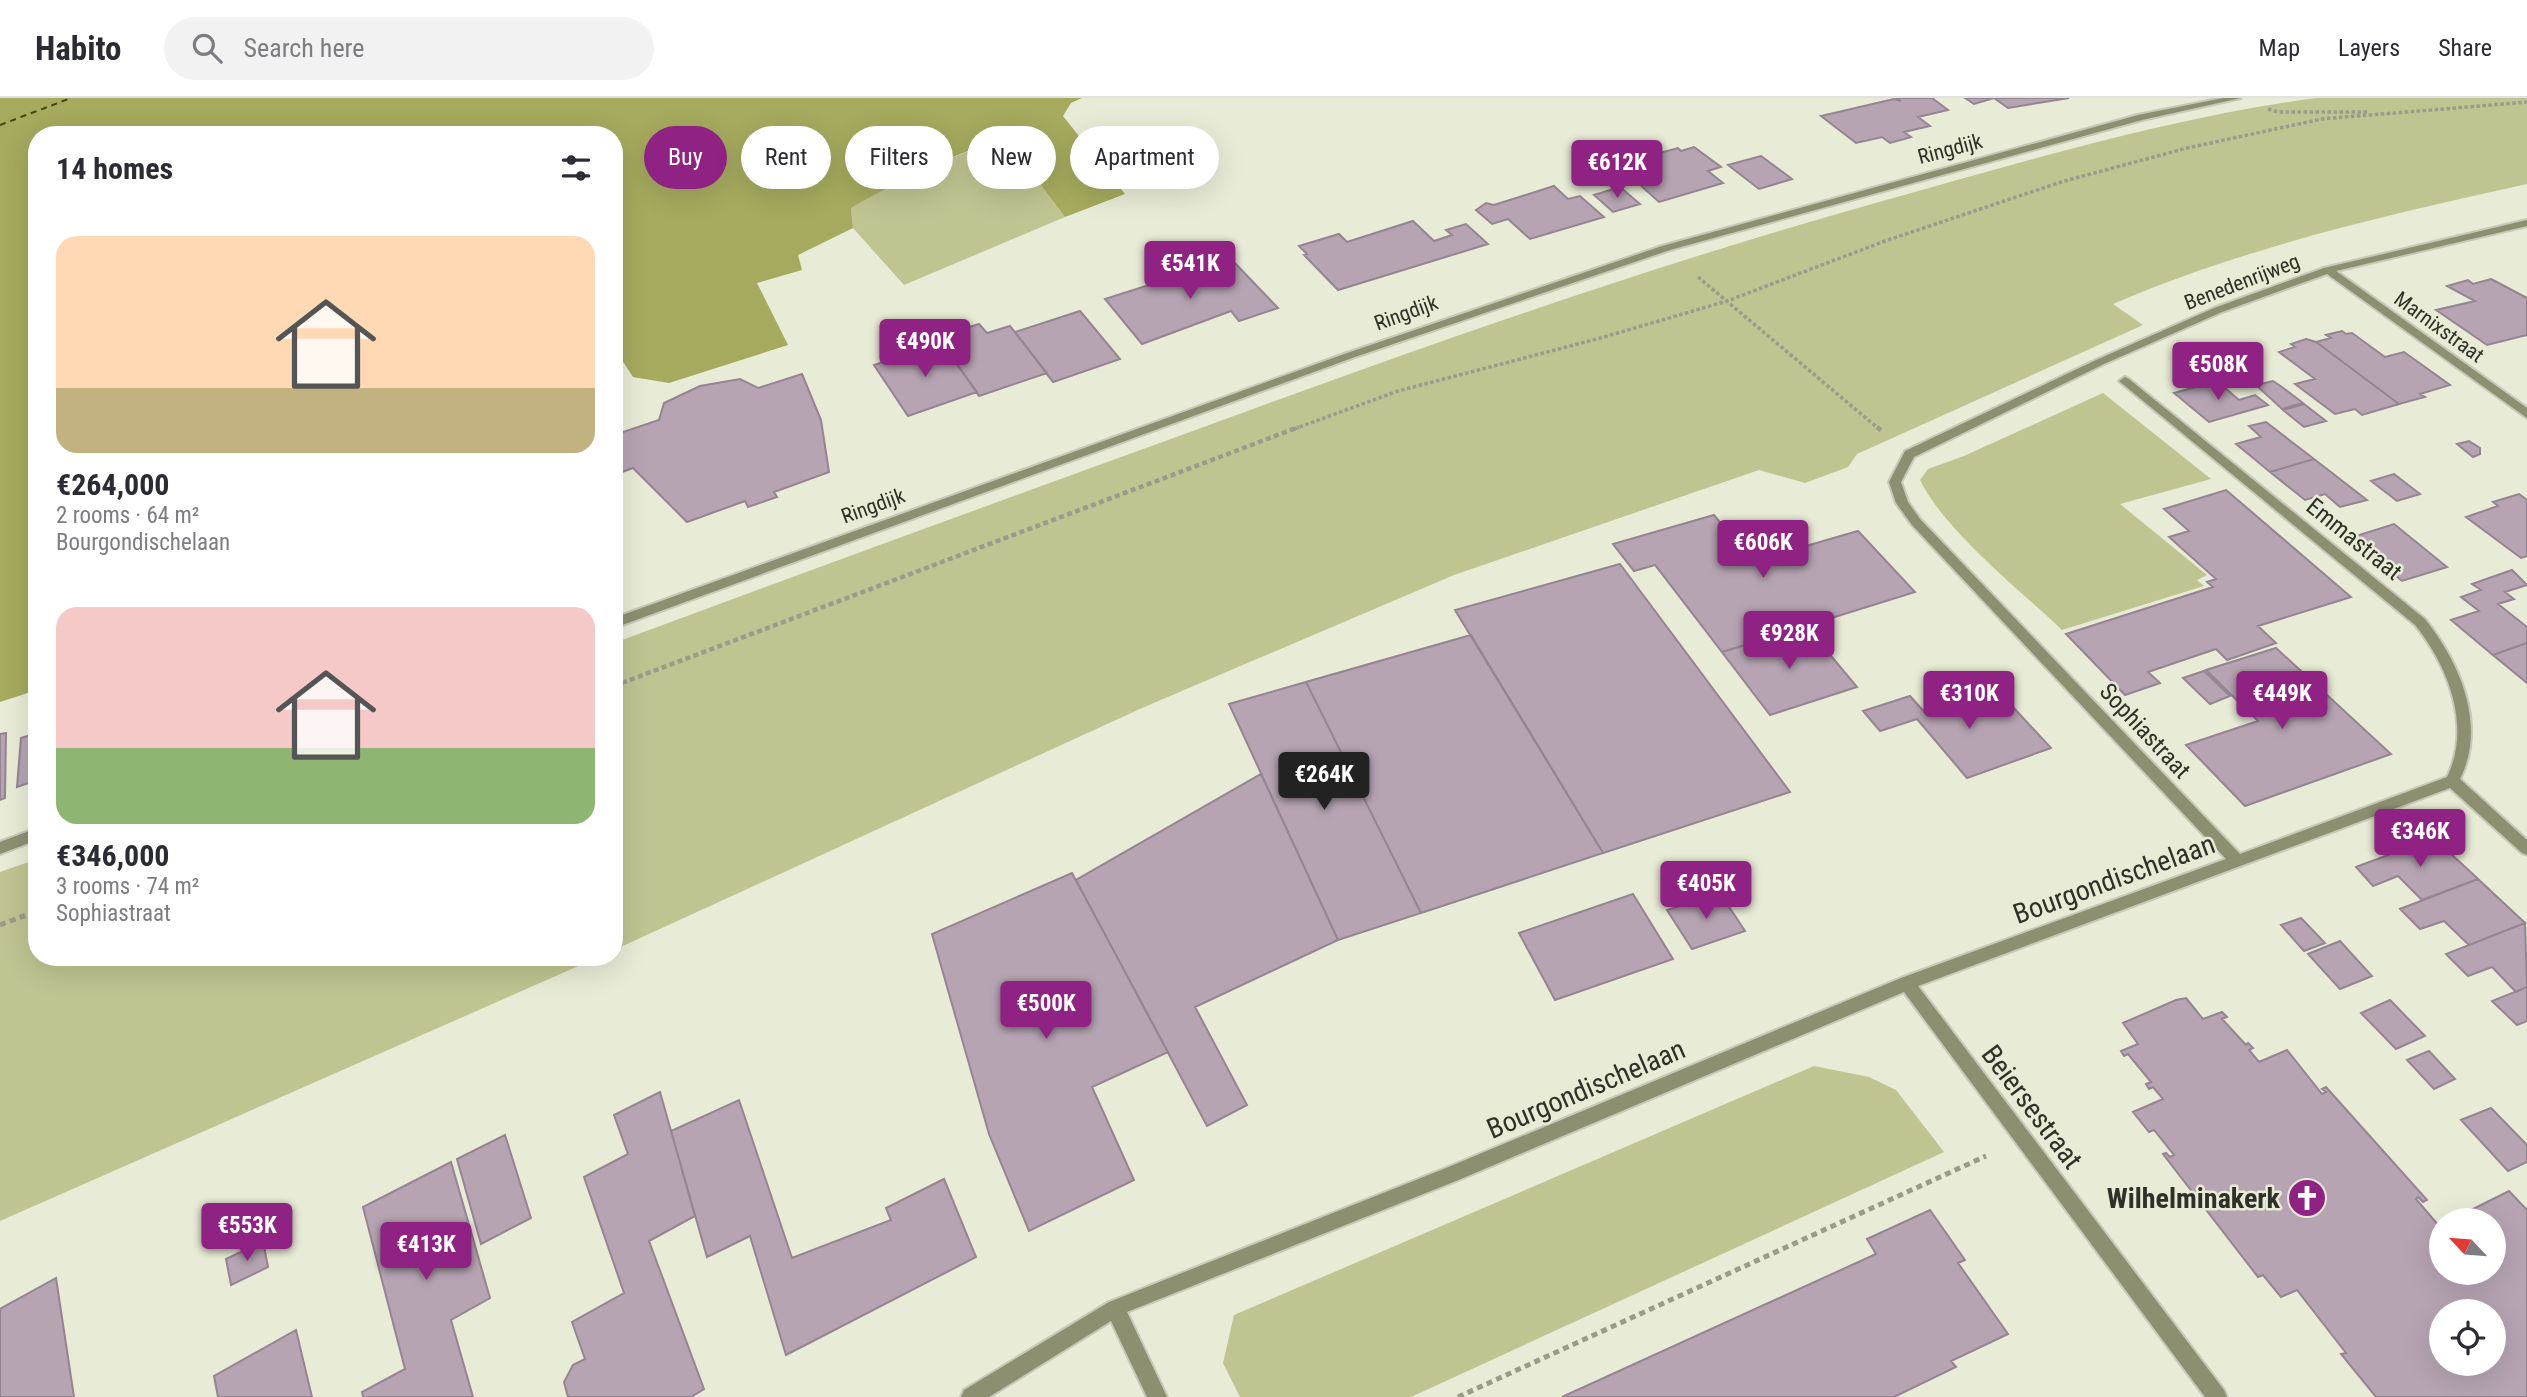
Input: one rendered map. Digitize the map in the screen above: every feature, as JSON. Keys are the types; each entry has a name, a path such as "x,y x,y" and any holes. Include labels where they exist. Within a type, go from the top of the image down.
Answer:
{"street":[{"name":"Ringdijk","path":"623,620 1436,325 1666,248 2141,117 2237,98"},
{"name":"Benedenrijweg","path":"1909,454 2100,362 2218,310 2328,270 2527,223"},
{"name":"Marnixstraat","path":"2328,270 2527,414"},
{"name":"Emmastraat","path":"2124,382 2420,622 2442,652 2457,696 2466,741 2462,766 2452,781"},
{"name":"Sophiastraat","path":"1909,454 1895,482 1902,503 1916,522 2237,861"},
{"path":"2237,861 2452,781 2527,849"},
{"path":"0,848 28,837"},
{"name":"Bourgondischelaan","path":"971,1397 1115,1308 1450,1175 1906,983 2237,861"},
{"name":"Beiersestraat","path":"1906,983 2217,1397"},
{"path":"1115,1308 1157,1397"}],"path":[{"path":"2230,98 2278,112 2350,110 2378,113"},
{"path":"623,683 1398,391 1597,339 1727,301 1885,241 2061,182 2187,148 2311,122 2378,113 2527,102"},
{"path":"2187,148 2194,139"},
{"path":"1695,274 1909,454"},
{"path":"0,925 28,914"},
{"path":"1458,1397 2023,1139"}],"shaded area":[{"path":"0,98 1082,98 1071,103 1063,116 1071,126 1070,189 1121,189 1125,194 1065,217 1044,189 1056,189 1056,126 967,126 967,151 953,157 953,126 845,126 845,189 887,189 851,208 853,228 798,255 802,270 757,283 788,345 669,383 633,377 623,362 623,126 28,126 28,693 0,702"},
{"path":"2316,98 2527,98 2527,184 2265,249 2113,304 2143,325 1857,454 1848,467 1805,483 1759,470 1454,575 1142,708 623,946 623,640 1347,375 1700,255 2096,142"},
{"path":"967,152 967,189 1044,189 1065,217 904,285 853,228 851,208 884,189 953,189 953,157"},
{"path":"2103,393 2211,479 2120,504 2207,575 2197,580 2204,586 2062,630 1964,539 1931,499 1920,480 1928,469 1964,456"},
{"path":"28,862 28,966 579,966 0,1221 0,872"},
{"path":"1814,1066 1869,1077 1896,1090 1944,1152 1411,1397 1240,1397 1223,1363 1234,1315"}],"building":[{"path":"1897,98 1932,98 1948,110 1918,117 1930,126 1904,132 1911,137 1890,143 1882,137 1856,143 1821,116 1894,99 1901,101"},
{"path":"1965,98 1994,98 1974,104"},
{"path":"1994,98 2069,98 2008,108"},
{"path":"1694,147 1721,167 1708,171 1723,183 1659,202 1637,182 1620,187 1599,169 1678,148 1681,151"},
{"path":"1761,156 1792,179 1759,189 1728,165"},
{"path":"1554,186 1568,199 1580,196 1604,217 1530,239 1508,219 1492,224 1476,210 1486,203 1494,205"},
{"path":"1620,187 1640,204 1613,212 1594,195"},
{"path":"1413,221 1434,241 1452,235 1446,230 1466,224 1488,244 1338,290 1304,255 1307,254 1299,246 1339,234 1347,242"},
{"path":"1231,259 1278,308 1239,321 1231,311 1142,344 1105,299"},
{"path":"2491,279 2527,298 2527,335 2487,345 2436,310 2475,301 2447,286 2468,280 2473,284"},
{"path":"1080,311 1120,359 1053,382 1015,332"},
{"path":"979,324 987,333 1010,326 1047,373 979,396 938,337"},
{"path":"2342,331 2346,334 2352,333 2385,357 2404,352 2450,385 2420,394 2425,397 2399,404 2316,342 2331,338 2326,335"},
{"path":"2306,339 2316,342 2399,404 2362,415 2355,409 2335,414 2295,384 2315,379 2279,352 2295,347 2291,344"},
{"path":"942,343 977,392 908,416 874,365"},
{"path":"802,374 821,420 829,472 774,492 777,497 748,507 745,501 687,522 633,468 623,472 623,432 659,420 664,403 700,386 740,379 758,388"},
{"path":"2217,381 2239,400 2255,395 2268,405 2209,422 2174,393"},
{"path":"2273,381 2303,403 2282,409 2256,385"},
{"path":"2304,404 2326,421 2304,427 2283,410"},
{"path":"2266,422 2314,459 2270,472 2236,444 2261,437 2249,426"},
{"path":"2469,441 2480,448 2480,454 2473,457 2457,444"},
{"path":"2314,459 2367,500 2340,507 2325,494 2305,500 2270,472"},
{"path":"2394,474 2420,494 2397,501 2371,481"},
{"path":"2226,490 2351,597 2258,626 2276,643 2227,660 2216,649 2148,672 2160,683 2125,695 2066,634 2213,587 2207,582 2216,579 2169,537 2189,531 2164,509"},
{"path":"2519,494 2527,500 2527,556 2521,558 2466,517 2498,506 2493,502"},
{"path":"1714,515 1754,564 1763,562 1761,559 1858,531 1915,592 1722,652 1655,565 1634,571 1613,544"},
{"path":"2394,524 2447,567 2402,581 2350,538"},
{"path":"1620,564 1790,792 1603,853 1455,610"},
{"path":"2512,570 2527,585 2505,592 2514,599 2498,604 2527,627 2527,643 2493,655 2451,620 2479,611 2461,597 2481,590 2472,584"},
{"path":"1807,627 1857,687 1770,715 1722,652"},
{"path":"1471,635 1603,853 1421,913 1306,682"},
{"path":"2527,643 2527,683 2493,655"},
{"path":"2276,648 2391,754 2245,806 2186,745 2258,721 2206,670"},
{"path":"2204,671 2230,696 2210,704 2183,678"},
{"path":"1306,682 1421,913 1338,940 1229,704"},
{"path":"1998,691 2051,748 1967,778 1917,719 1880,731 1863,711 1910,696 1927,715"},
{"path":"6,733 5,798 0,800 0,734"},
{"path":"28,736 28,783 17,787 21,738"},
{"path":"1261,774 1338,940 1195,1007 1247,1105 1207,1126 1076,880"},
{"path":"2434,838 2478,879 2422,900 2398,876 2373,886 2356,867"},
{"path":"1072,873 1168,1052 1092,1087 1134,1180 1029,1231 989,1134 932,934"},
{"path":"2478,879 2525,923 2469,945 2444,921 2420,929 2400,909"},
{"path":"1720,893 1745,931 1692,949 1667,910"},
{"path":"1633,894 1673,959 1555,1000 1519,933"},
{"path":"2301,918 2325,943 2304,951 2281,925"},
{"path":"2525,923 2527,987 2516,992 2492,967 2468,976 2446,954"},
{"path":"2340,941 2372,976 2340,989 2308,954"},
{"path":"2527,987 2527,1021 2517,1025 2492,1001"},
{"name":"Wilhelminakerk","path":"2186,998 2203,1019 2222,1012 2227,1017 2222,1019 2246,1045 2248,1043 2253,1048 2249,1050 2259,1062 2287,1050 2322,1094 2326,1092 2322,1089 2326,1087 2427,1200 2423,1202 2418,1197 2416,1199 2429,1214 2429,1285 2506,1285 2506,1208 2475,1208 2509,1191 2527,1210 2527,1397 2376,1397 2341,1354 2346,1353 2297,1290 2281,1297 2263,1275 2258,1277 2163,1154 2166,1153 2170,1157 2174,1155 2154,1130 2149,1132 2133,1112 2163,1099 2153,1087 2149,1089 2146,1084 2151,1082 2128,1054 2124,1056 2121,1051 2138,1044 2123,1023"},
{"path":"2390,1000 2425,1036 2396,1049 2361,1013"},
{"path":"2429,1051 2455,1079 2434,1089 2407,1060"},
{"path":"660,1092 695,1216 649,1241 704,1389 691,1397 568,1397 564,1382 573,1365 585,1359 572,1322 624,1293 584,1177 628,1154 614,1115"},
{"path":"739,1100 792,1258 891,1220 886,1208 944,1179 976,1257 786,1355 750,1236 707,1257 671,1131"},
{"path":"2491,1108 2527,1145 2527,1162 2508,1171 2461,1120"},
{"path":"505,1135 531,1218 481,1244 457,1159"},
{"path":"451,1162 490,1298 451,1320 473,1397 363,1397 362,1392 405,1369 363,1207"},
{"path":"1930,1210 1965,1260 1958,1263 2008,1334 1951,1361 1956,1367 1894,1397 1562,1397 1876,1254 1867,1239"},
{"path":"263,1241 268,1267 231,1285 226,1259"},
{"path":"56,1278 74,1397 0,1397 0,1309"},
{"path":"296,1330 312,1397 218,1397 214,1376"}],"ferry route":[{"path":"0,125 71,98"}],"place":[{"name":"Wilhelminakerk","path":"2307,1198"}]}
